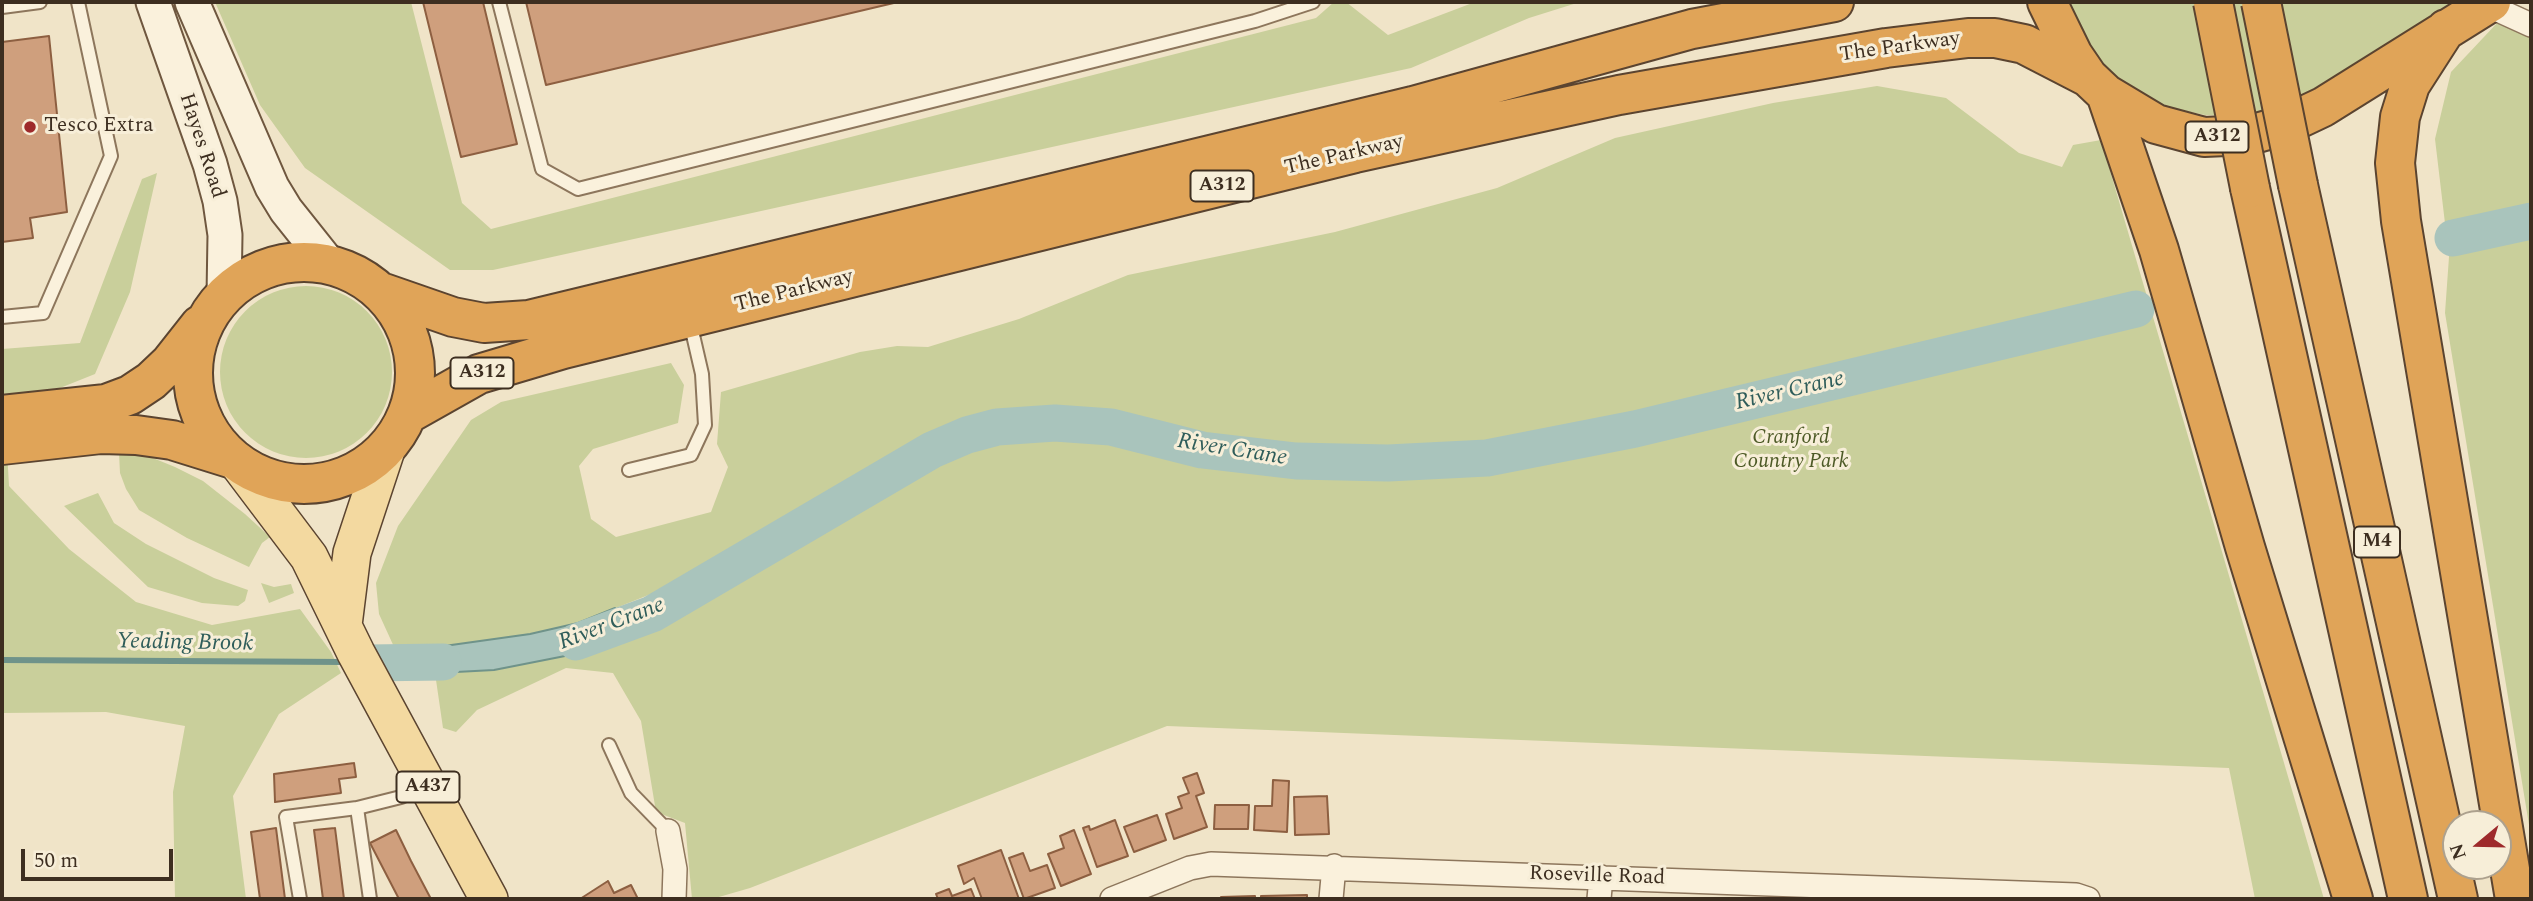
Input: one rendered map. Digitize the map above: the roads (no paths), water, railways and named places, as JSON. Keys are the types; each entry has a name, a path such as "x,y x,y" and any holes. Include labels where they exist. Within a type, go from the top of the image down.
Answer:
{"highway":[{"name":"The Parkway","path":"381,292 453,317 484,323 529,320 1413,106 1692,29 1834,2"},
{"name":"A312","path":"2047,2 2059,32 2097,85 2129,111 2168,127 2204,137 2250,135 2285,125 2323,107 2489,3"},
{"name":"M4","path":"2213,2 2250,188 2408,899"},
{"name":"M4","path":"2261,2 2298,185 2458,899"},
{"path":"2446,29 2410,85 2400,117 2395,163 2401,221 2515,899"},
{"name":"The Parkway","path":"408,414 454,386 502,365 1367,150 1619,95 1859,52 1968,38 1995,38 2024,44 2097,85"},
{"path":"2097,85 2159,250 2353,899"},
{"path":"2,415 106,404 130,395 151,381 170,363 214,308 246,277 273,265 301,261 329,264 357,274 381,292 402,318 413,349 416,382 408,414 386,450 365,467 341,479 315,484 275,480 236,461 172,440 136,435 101,434 2,444"},
{"path":"214,308 196,344 193,377 199,410 215,440 236,461"}],"main road":[{"path":"356,651 352,553 386,450"},
{"name":"A437","path":"236,461 298,539 488,899"}],"street":[{"name":"Hayes Road","path":"153,2 210,164 220,201 225,235 214,308"},
{"path":"192,2 272,187 286,210 329,264"},
{"path":"2489,3 2531,25"},
{"path":"668,831 675,869 674,899"},
{"name":"Roseville Road","path":"1112,899 1190,868 1211,864 1334,866 1600,888 2076,895 2088,899"},
{"path":"1331,899 1334,866"}],"lane":[{"path":"2,6 40,2"},
{"path":"2,317 43,313 111,156 78,2"},
{"path":"499,2 542,169 578,189 1255,21 1313,2"},
{"path":"629,470 691,455 705,425 702,374 690,318"},
{"path":"609,745 631,793 668,831"},
{"path":"300,899 286,817 357,808 401,797 427,784"},
{"path":"357,808 370,899"}],"water":[{"path":"615,608 626,634 565,656 494,670 399,675 387,654 530,634 578,623"}],"waterway":[{"name":"River Crane","path":"2453,238 2531,221"},
{"name":"River Crane","path":"576,642 652,614 932,450 967,435 997,427 1055,423 1111,427 1202,450 1296,461 1388,463 1487,458 1635,429 2136,309"},
{"name":"Yeading Brook","path":"2,660 346,662"},
{"name":"River Crane","path":"368,663 443,662"}],"place":[{"name":"Tesco Extra","path":"30,127"}],"park label":[{"name":"Cranford Country Park","path":"1791,451"}]}
